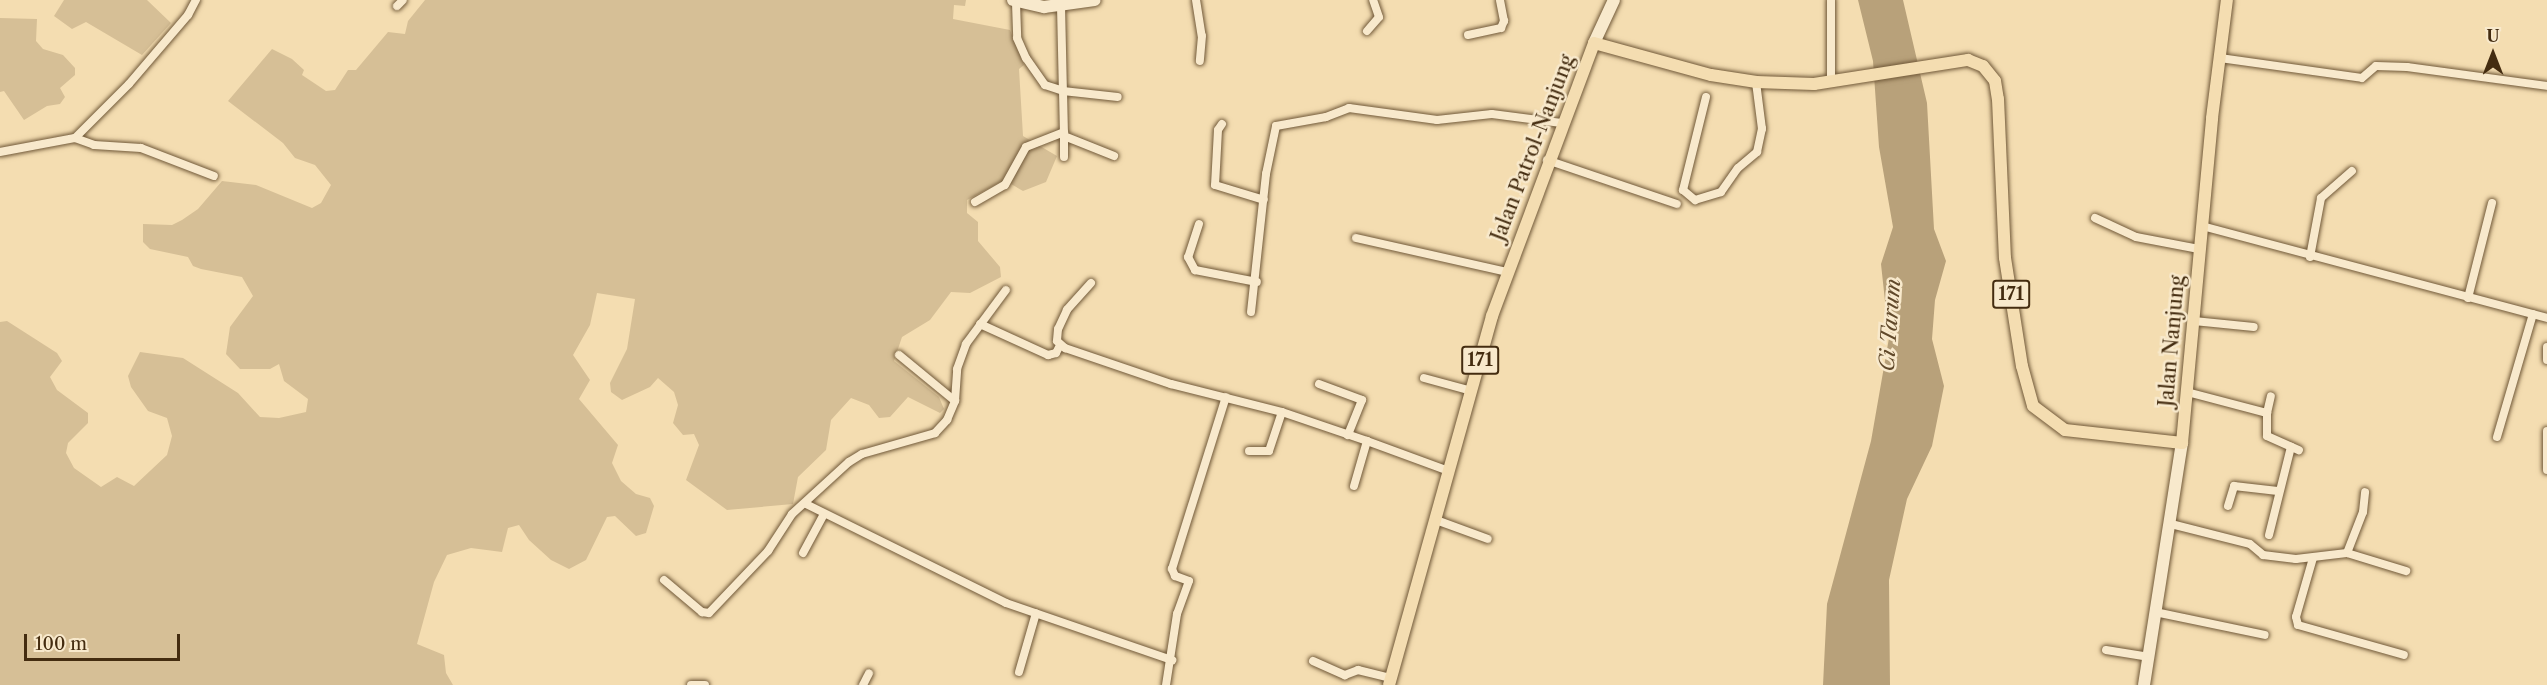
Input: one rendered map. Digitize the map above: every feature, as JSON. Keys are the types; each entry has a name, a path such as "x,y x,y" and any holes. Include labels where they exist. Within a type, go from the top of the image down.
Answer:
{"main road":[{"path":"1014,2 1061,6 1095,0"},
{"path":"1594,43 1614,0"},
{"name":"Jalan Nanjung","path":"2144,685 2182,443 2199,249 2227,0"},
{"name":"Jalan Patrol-Nanjung","path":"1390,682 1507,272 1561,123 1594,43 1711,75 1756,82 1835,79 1968,60 1983,66 1995,81 2006,258 2022,366 2033,405 2065,430 2182,443"}],"street":[{"path":"75,138 129,84 188,15 196,0"},
{"path":"1196,0 1202,36 1200,61"},
{"path":"1367,31 1379,16 1373,0"},
{"path":"1468,35 1501,28 1504,21 1500,0"},
{"path":"1831,0 1835,79"},
{"path":"1014,2 1017,38 1026,58 1045,85 1063,91 1118,98"},
{"path":"1061,6 1064,157"},
{"path":"2220,58 2362,78 2376,66 2407,67 2547,86"},
{"path":"1706,97 1683,190 1695,200 1721,192 1738,168 1757,152 1762,129 1756,82"},
{"path":"1251,312 1257,282 1270,148 1278,125 1326,117 1349,108 1437,120 1492,114 1561,123"},
{"path":"1222,124 1215,185 1264,200"},
{"path":"975,202 1005,185 1026,147 1064,134 1114,156"},
{"path":"0,152 75,138 94,145 134,146 214,176"},
{"path":"1547,160 1677,204"},
{"path":"2310,257 2321,198 2352,171"},
{"path":"2468,298 2492,203"},
{"path":"2095,218 2136,237 2199,249"},
{"path":"1199,224 1188,257 1196,270 1257,282"},
{"path":"2202,226 2310,257 2547,318"},
{"path":"1356,238 1507,272"},
{"path":"980,324 1048,356 1056,353 1060,345 1057,335 1067,310 1091,283"},
{"path":"663,580 702,612 709,613 754,568 779,530 849,462 862,454 935,433 947,420 955,401 962,356 980,324 1006,290"},
{"path":"2497,437 2533,314"},
{"path":"2194,321 2254,327"},
{"path":"1060,345 1171,384 1282,412 1449,471"},
{"path":"2547,347 2547,360"},
{"path":"899,355 955,401"},
{"path":"1424,378 1472,391"},
{"path":"1319,384 1362,400 1348,435"},
{"path":"2187,392 2266,412"},
{"path":"2270,536 2278,491 2295,449 2266,434 2266,412 2271,396"},
{"path":"1166,685 1172,660 1177,614 1189,581 1175,576 1172,569 1226,397"},
{"path":"1249,451 1269,451 1282,412"},
{"path":"2547,431 2547,470"},
{"path":"1354,486 1367,441"},
{"path":"2228,506 2234,486 2278,491"},
{"path":"2347,553 2363,512 2365,492"},
{"path":"806,504 1036,613 1172,660"},
{"path":"803,553 824,514"},
{"path":"1436,520 1488,539"},
{"path":"2171,524 2256,545 2263,555 2313,558 2347,553 2406,571"},
{"path":"2313,558 2296,616 2298,625 2404,655"},
{"path":"2155,612 2265,635"},
{"path":"1019,672 1036,613"},
{"path":"2106,650 2149,657"},
{"path":"1313,661 1345,675 1358,670 1390,682"},
{"path":"863,685 869,673"},
{"path":"691,685 705,685"}],"shaded area":[{"path":"64,0 147,0 171,23 142,55 86,22 72,29 54,16"},
{"path":"425,0 966,0 965,6 954,5 953,19 1010,30 1024,65 1019,69 1023,136 1057,156 1046,182 1023,191 1004,180 967,200 967,213 978,222 978,241 1000,267 1001,277 970,293 951,292 930,320 902,337 894,361 939,397 944,409 940,413 908,397 890,417 879,418 869,405 851,398 831,420 826,450 798,477 793,504 727,510 686,480 699,445 694,434 683,435 673,423 678,405 674,392 658,378 650,387 622,400 611,392 610,383 627,349 635,299 597,293 590,325 573,355 590,380 579,399 618,445 612,463 621,481 636,494 650,498 654,506 646,533 636,536 615,516 607,517 586,560 569,569 551,560 529,540 519,525 508,528 502,552 471,548 447,555 434,582 417,644 444,655 446,673 453,685 0,685 0,322 7,321 57,353 62,361 50,377 57,390 88,413 88,423 68,443 66,453 74,468 101,487 117,477 134,486 167,455 172,436 167,418 148,411 131,387 128,376 140,352 183,358 238,393 260,417 279,418 306,412 308,399 284,381 279,364 270,369 240,369 226,354 230,327 253,296 242,277 201,269 193,266 188,257 150,249 143,242 143,224 172,225 182,220 198,209 222,181 256,185 312,208 321,203 331,185 315,165 295,158 283,143 228,101 272,49 292,59 304,70 302,75 326,91 335,90 348,70 356,70 388,32 405,34 408,21"},
{"path":"0,18 37,19 36,41 43,49 63,55 75,68 75,75 60,88 65,97 60,104 47,106 24,120 4,91 0,92"}],"water":[{"name":"Ci Tarum","path":"1858,0 1903,0 1927,103 1934,229 1946,261 1935,300 1932,339 1944,386 1932,446 1907,499 1889,580 1890,685 1823,685 1827,604 1871,441 1889,338 1881,264 1893,227 1879,147 1873,61"}]}
